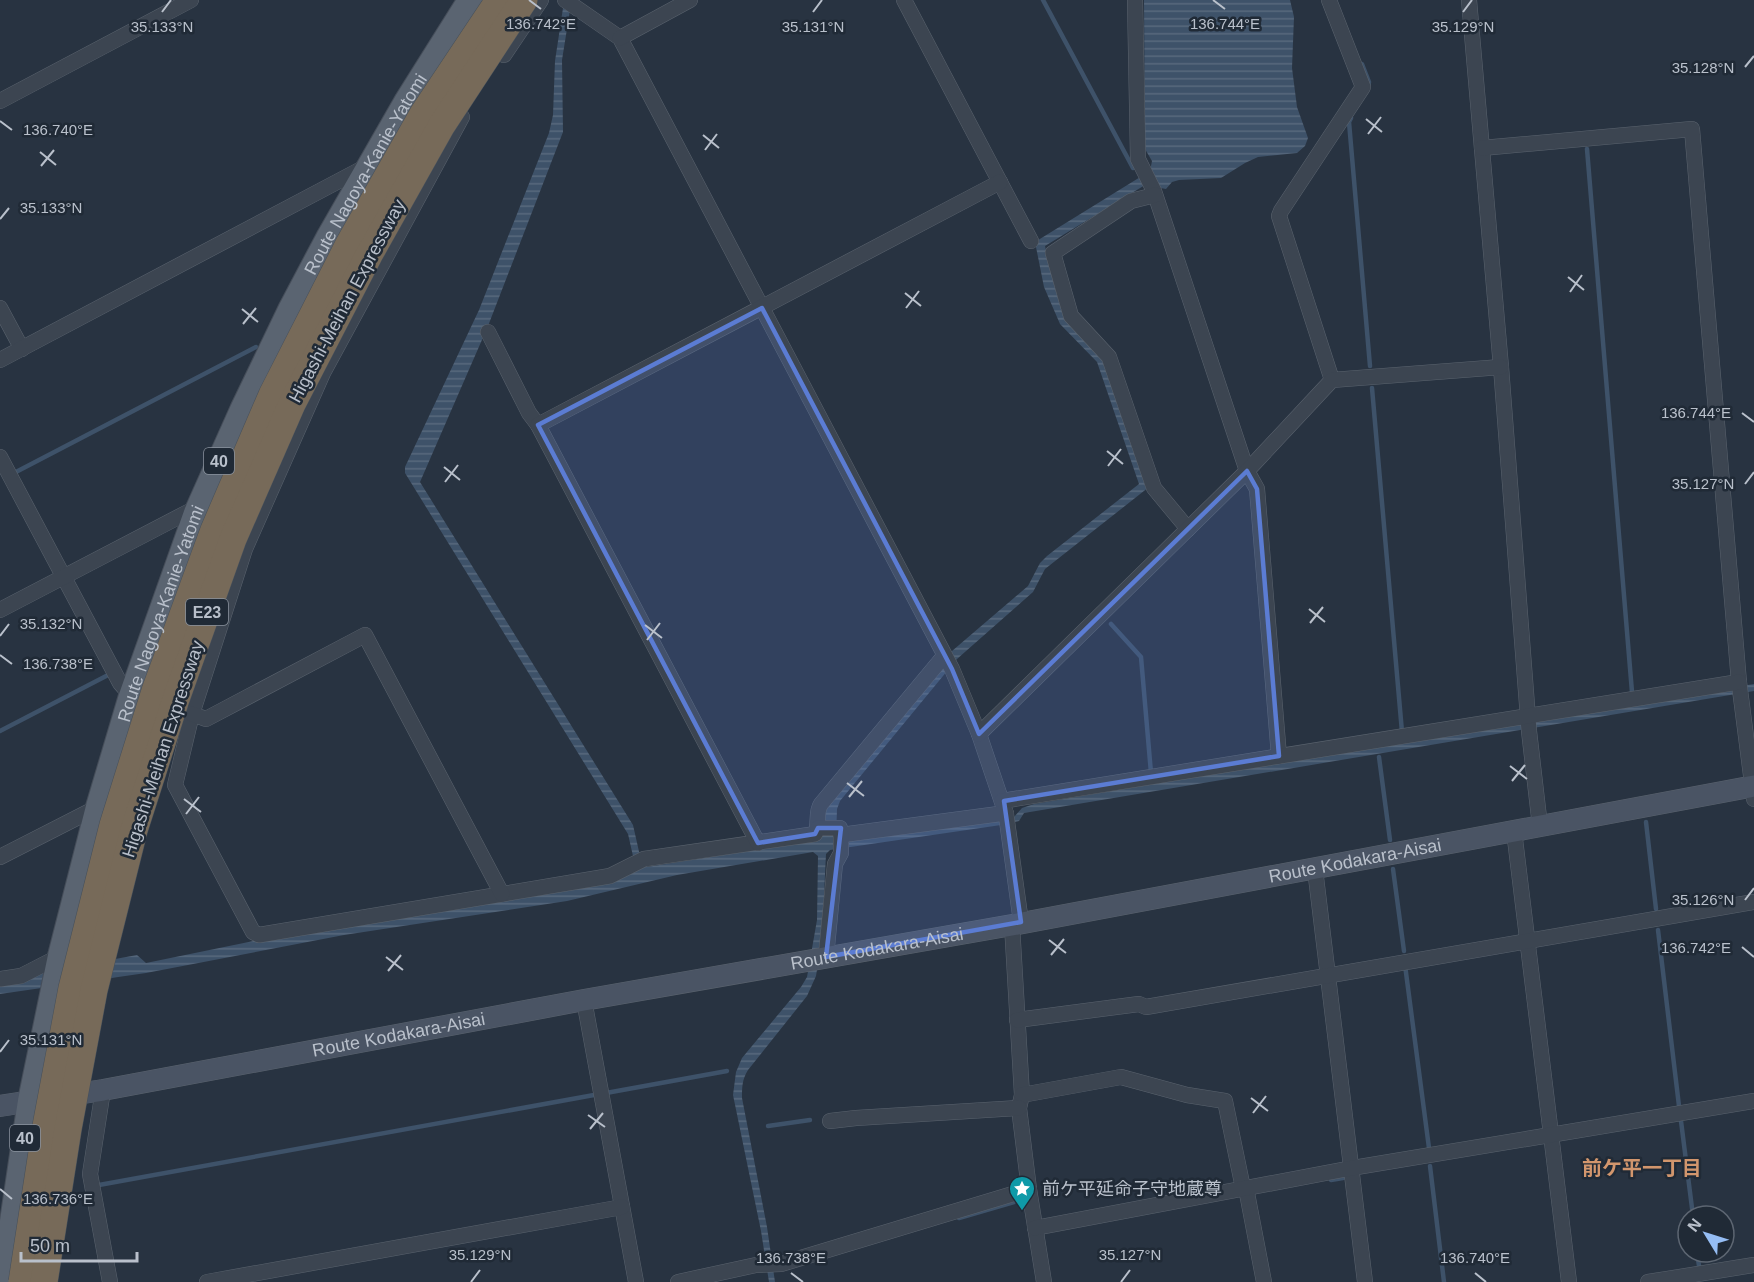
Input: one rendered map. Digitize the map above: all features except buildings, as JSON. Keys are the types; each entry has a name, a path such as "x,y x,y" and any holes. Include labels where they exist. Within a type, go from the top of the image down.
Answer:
{"highway":[{"name":"Higashi-Meihan Expressway","path":"22,1282 46,1126 75,977 113,825 155,691 214,530 272,395 349,244 423,114 499,0"},
{"name":"Higashi-Meihan Expressway","path":"44,1282 68,1129 94,990 134,830 176,699 233,539 292,404 369,255 442,124 524,0"}],"main road":[{"name":"Route Nagoya-Kanie-Yatomi","path":"3,1282 30,1101 60,958 98,807 131,696 196,513 242,410 328,238 406,102 471,0"},
{"name":"Route Kodakara-Aisai","path":"0,1106 103,1090 584,1000 1017,924 1540,826 1753,791"}],"street":[{"path":"0,101 191,0"},
{"path":"541,0 458,124 323,373 244,549 192,714 175,785 253,933 259,935 610,876 644,860 815,834 818,828 820,804 948,662"},
{"path":"565,0 620,38 948,662 980,734 1006,814 1017,924 1020,1102 1029,1190 1044,1282"},
{"path":"620,38 690,0"},
{"path":"904,0 1031,241"},
{"path":"1135,0 1138,159 1154,193 1247,471 1257,489 1279,756"},
{"path":"1329,0 1363,87 1279,216 1332,380"},
{"path":"1469,0 1501,367 1528,722 1540,826"},
{"path":"1482,148 1692,129 1740,689 1753,791"},
{"path":"0,360 372,164"},
{"path":"538,425 1000,182"},
{"path":"1154,193 1131,201 1053,253 1071,316 1109,357 1154,488 1188,529"},
{"path":"0,308 22,349"},
{"path":"489,332 529,413 538,425 758,843"},
{"path":"980,734 1247,471 1332,380 1501,367"},
{"path":"0,457 120,683 131,696"},
{"path":"0,610 188,512 196,513"},
{"path":"192,714 206,719 365,635 502,894"},
{"path":"818,828 839,831 1006,814 1279,756 1528,722 1740,689"},
{"path":"0,857 98,807"},
{"path":"816,959 835,864 841,853 839,831"},
{"path":"1514,831 1569,1282"},
{"path":"1315,868 1365,1282"},
{"path":"1017,1020 1138,1004 1146,1007 1754,903"},
{"path":"0,979 21,976 60,958"},
{"path":"584,1000 636,1282"},
{"path":"830,1121 1020,1102 1121,1077 1187,1095 1225,1101 1264,1282"},
{"path":"103,1090 90,1174 110,1282"},
{"path":"1035,1227 1352,1168 1754,1101"},
{"path":"678,1282 770,1264 1029,1190"},
{"path":"207,1282 622,1207"},
{"path":"1648,1282 1754,1266"}],"highlighted area":[{"path":"762,308 952,669 979,734 1247,471 1257,489 1279,756 1004,801 1021,922 826,957 841,828 818,828 815,834 758,843 538,425"}],"water":[{"path":"1144,0 1290,0 1294,17 1292,68 1297,107 1308,138 1305,146 1297,153 1258,157 1221,178 1179,180 1172,182 1166,189 1145,185 1045,246 1054,284 1067,318 1105,358 1149,487 1045,569 1033,592 957,659 840,801 837,809 836,839 1014,817 1022,808 1034,804 1754,684 1754,691 1024,813 1019,821 1001,825 830,850 826,854 822,938 816,976 807,996 748,1070 742,1087 742,1098 767,1227 775,1282 769,1282 733,1095 736,1072 742,1058 807,977 817,920 818,856 813,852 677,875 567,901 344,935 146,973 0,994 0,984 39,973 137,955 146,963 258,940 609,882 633,856 628,834 405,473 405,467 479,310 549,133 553,115 555,61 563,8 570,10 562,60 563,132 488,326 420,482 633,825 640,856 647,867 817,840 822,809 936,667 1028,586 1040,563 1047,556 1139,484 1097,362 1060,324 1044,287 1035,242 1150,171 1152,161 1145,149"}],"waterway":[{"path":"1043,0 1133,168"},
{"path":"1362,64 1369,82 1368,87"},
{"path":"1351,118 1349,122 1370,366"},
{"path":"1587,149 1632,692"},
{"path":"14,473 256,347"},
{"path":"1372,388 1402,732"},
{"path":"1111,624 1141,657 1151,773"},
{"path":"0,731 110,674"},
{"path":"1379,757 1390,840"},
{"path":"1646,822 1656,909"},
{"path":"1393,869 1404,951"},
{"path":"1658,930 1679,1106"},
{"path":"1405,965 1429,1148"},
{"path":"606,1093 727,1071"},
{"path":"99,1185 594,1095"},
{"path":"768,1126 810,1120"},
{"path":"1681,1121 1691,1204"},
{"path":"1430,1166 1444,1282"},
{"path":"1331,1180 1343,1178"},
{"path":"959,1218 1014,1202"}],"place":[{"name":"前ケ平延命子守地蔵尊","path":"1022,1212"}],"district":[{"name":"前ケ平一丁目","path":"1642,1168"}]}
